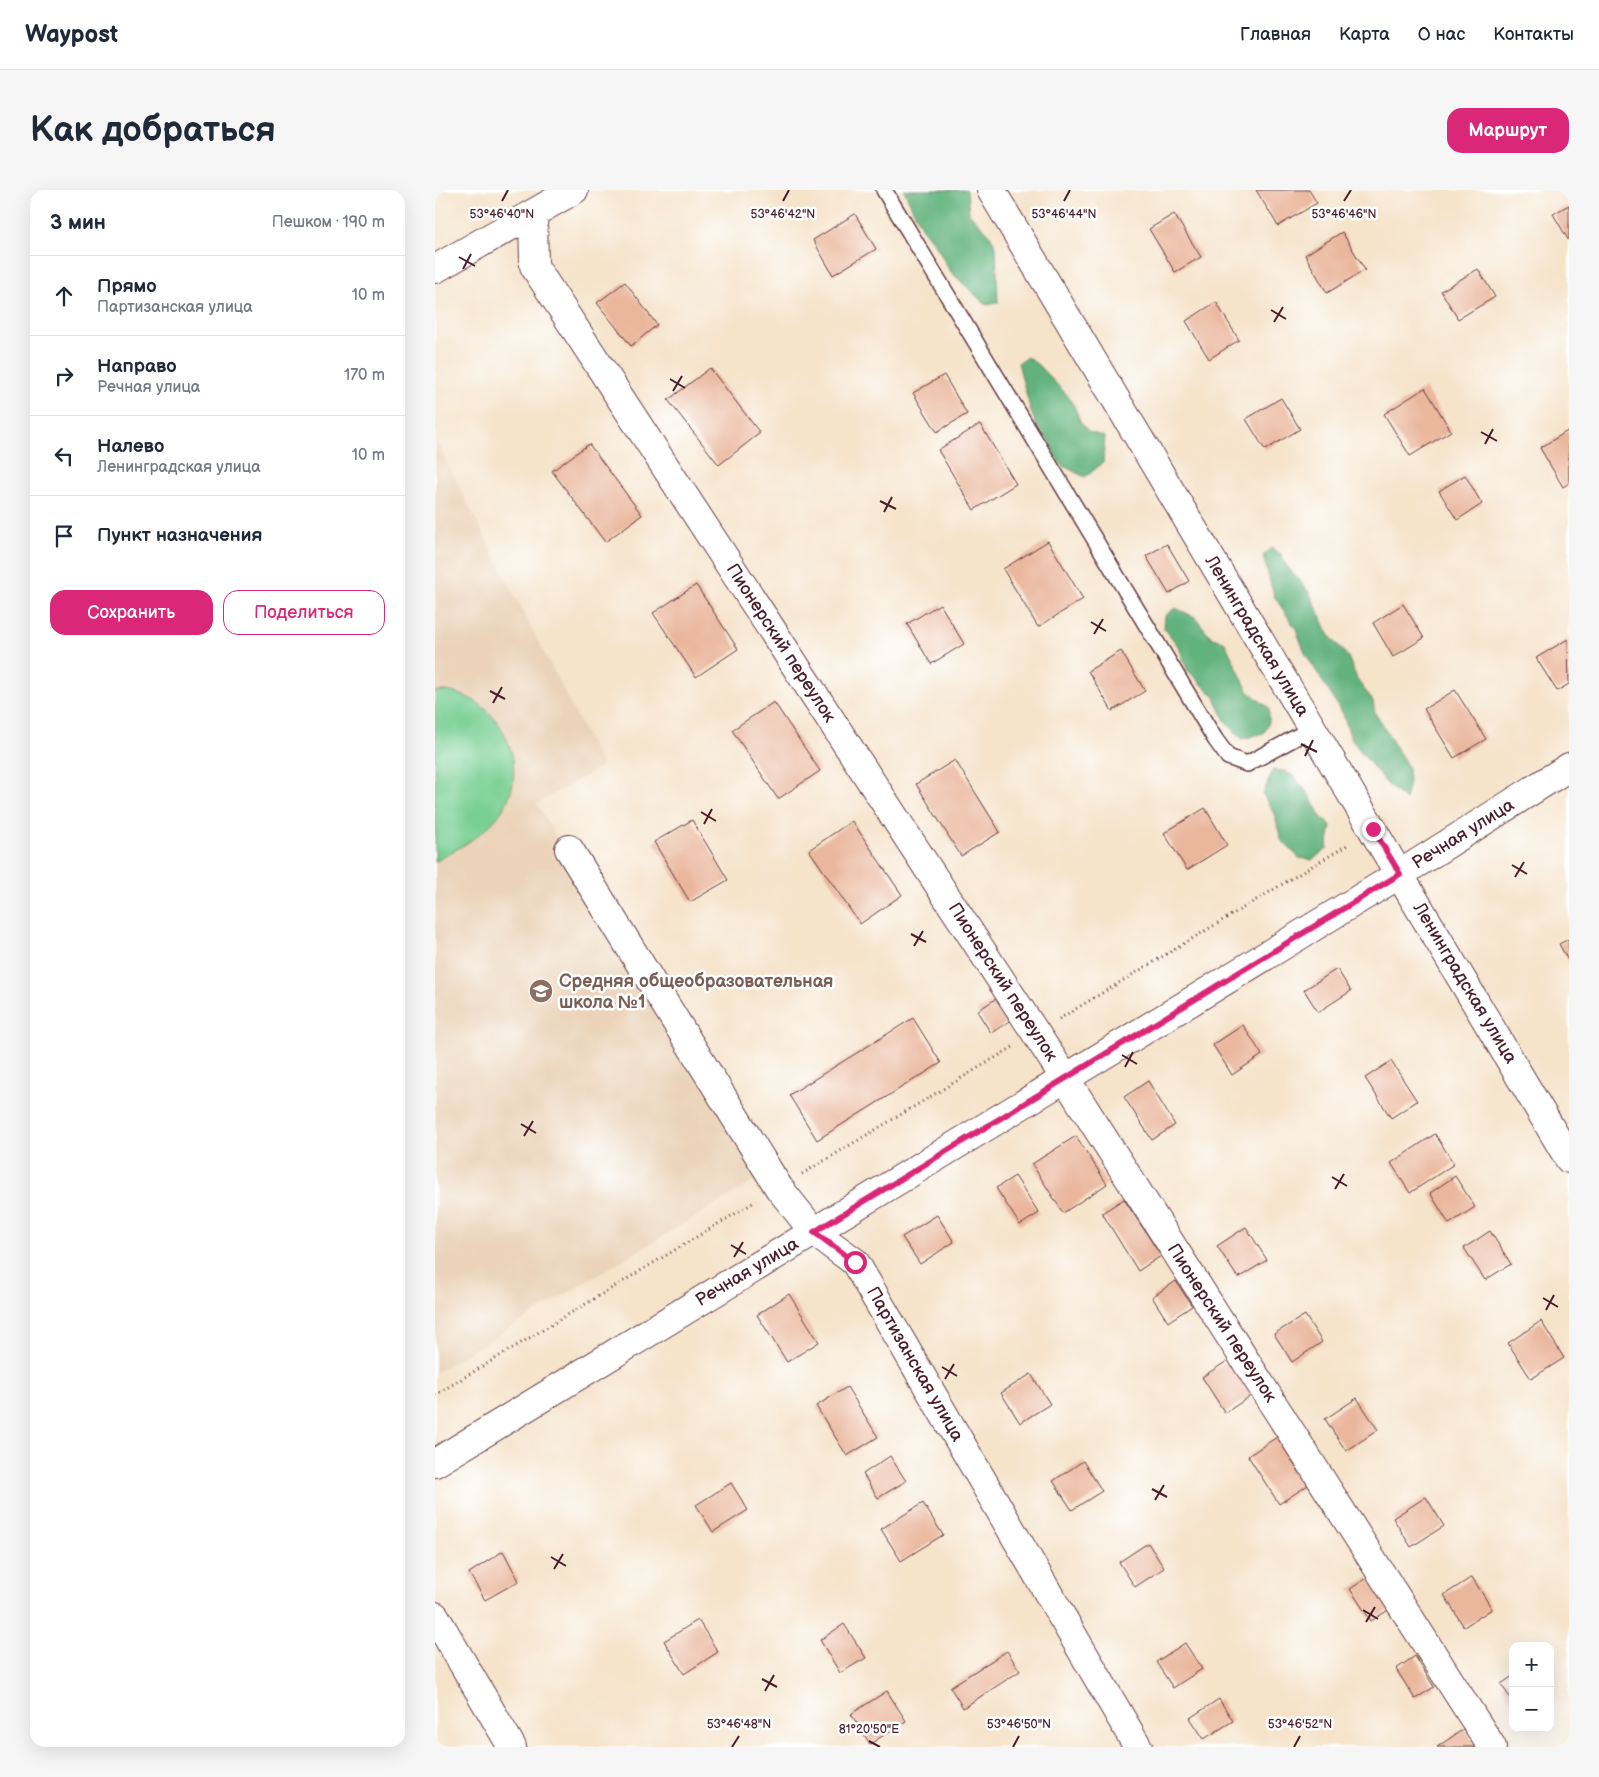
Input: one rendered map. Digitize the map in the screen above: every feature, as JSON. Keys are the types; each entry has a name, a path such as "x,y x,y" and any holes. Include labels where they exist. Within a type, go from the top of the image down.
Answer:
{"street":[{"name":"Ленинградская улица","path":"991,190 1569,1159"},
{"path":"435,269 533,214 563,193"},
{"name":"Пионерский переулок","path":"533,214 534,266 1036,1033 1492,1747"},
{"name":"Речная улица","path":"435,1463 1400,874 1569,767"},
{"name":"Партизанская улица","path":"569,849 779,1188 814,1232 855,1262 1138,1747"},
{"path":"435,1616 512,1747"}],"lane":[{"path":"884,190 1215,739 1228,756 1247,764 1313,728"}],"path":[{"path":"435,1395 1373,829"}],"shaded area":[{"name":"Средняя общеобразовательная школа №1","path":"435,439 602,766 537,804 758,1179 435,1373"}],"green space":[{"path":"904,190 967,190 969,213 989,234 996,246 998,303 986,305 949,270 937,247 921,227"},
{"path":"1027,357 1037,364 1071,399 1081,423 1089,432 1105,437 1103,463 1085,477 1063,466 1054,457 1051,445 1036,425 1018,363"},
{"path":"1271,548 1281,554 1286,565 1309,592 1330,636 1348,657 1358,681 1373,701 1375,713 1408,767 1409,781 1405,800 1385,782 1351,739 1343,714 1305,653 1296,629 1274,596 1263,556"},
{"path":"1175,608 1195,617 1212,638 1224,641 1248,691 1269,708 1269,722 1264,733 1242,739 1225,721 1215,697 1187,670 1179,647 1164,628 1165,616"},
{"path":"435,691 455,693 473,700 488,712 501,727 509,745 513,764 513,783 507,802 493,822 476,837 435,862"},
{"path":"1273,770 1284,771 1295,777 1309,795 1321,817 1331,825 1327,849 1312,860 1299,858 1281,840 1275,816 1263,794"}],"building":[{"path":"1256,190 1309,190 1317,203 1278,226"},
{"path":"1569,205 1569,241 1553,214"},
{"path":"855,214 876,249 833,275 813,240"},
{"path":"1174,214 1201,257 1175,272 1149,229"},
{"path":"1342,232 1365,270 1327,293 1305,255"},
{"path":"1478,269 1495,297 1458,319 1441,291"},
{"path":"625,282 657,325 631,346 597,303"},
{"path":"1216,302 1239,340 1209,359 1186,321"},
{"path":"710,368 760,433 719,465 668,400"},
{"path":"944,375 967,414 937,432 913,393"},
{"path":"1425,388 1451,431 1410,456 1384,414"},
{"path":"1281,398 1300,429 1265,450 1246,419"},
{"path":"980,424 1016,484 974,510 938,450"},
{"path":"1569,430 1569,483 1563,487 1540,448"},
{"path":"589,444 642,515 605,542 552,471"},
{"path":"1465,475 1482,504 1457,520 1439,491"},
{"path":"1048,541 1083,599 1038,627 1003,569"},
{"path":"1167,544 1189,581 1169,594 1146,556"},
{"path":"696,585 738,649 696,677 653,613"},
{"path":"940,604 964,644 931,664 907,624"},
{"path":"1403,604 1424,638 1393,657 1373,623"},
{"path":"1568,639 1569,684 1557,691 1536,658"},
{"path":"1121,651 1145,691 1112,711 1088,671"},
{"path":"1455,690 1486,739 1454,758 1424,709"},
{"path":"774,702 820,771 778,799 732,730"},
{"path":"955,760 1000,832 961,856 916,784"},
{"path":"1205,808 1227,845 1187,870 1164,833"},
{"path":"692,820 728,880 690,902 654,842"},
{"path":"852,821 902,895 860,924 809,850"},
{"path":"1569,939 1569,962 1559,944"},
{"path":"1337,969 1351,991 1318,1012 1304,990"},
{"path":"1008,991 1023,1013 991,1033 977,1011"},
{"path":"913,1018 941,1063 817,1140 789,1095"},
{"path":"1243,1025 1262,1055 1232,1075 1213,1045"},
{"path":"1391,1061 1417,1101 1391,1118 1365,1078"},
{"path":"1148,1081 1175,1125 1152,1140 1124,1097"},
{"path":"1435,1134 1454,1164 1410,1193 1391,1163"},
{"path":"1076,1136 1107,1184 1063,1213 1032,1164"},
{"path":"1015,1176 1039,1213 1020,1225 996,1188"},
{"path":"1455,1176 1475,1207 1449,1224 1430,1193"},
{"path":"1124,1199 1161,1256 1138,1271 1102,1213"},
{"path":"937,1215 954,1242 920,1264 902,1237"},
{"path":"1246,1227 1267,1260 1238,1278 1217,1246"},
{"path":"1490,1231 1511,1264 1485,1280 1464,1248"},
{"path":"1176,1281 1192,1306 1168,1322 1152,1297"},
{"path":"789,1294 819,1342 787,1362 757,1315"},
{"path":"1305,1315 1322,1342 1292,1362 1274,1334"},
{"path":"1541,1321 1564,1358 1531,1379 1508,1343"},
{"path":"1229,1360 1252,1395 1225,1413 1202,1377"},
{"path":"1031,1374 1050,1404 1020,1423 1001,1393"},
{"path":"847,1387 878,1437 847,1456 816,1406"},
{"path":"1357,1398 1378,1430 1346,1451 1325,1419"},
{"path":"1277,1437 1308,1485 1279,1504 1248,1456"},
{"path":"890,1456 906,1481 878,1498 863,1474"},
{"path":"1083,1461 1102,1491 1072,1510 1053,1481"},
{"path":"731,1483 748,1510 713,1532 696,1505"},
{"path":"1426,1497 1444,1526 1411,1547 1393,1518"},
{"path":"923,1503 943,1535 901,1561 881,1529"},
{"path":"1148,1543 1164,1568 1135,1587 1119,1562"},
{"path":"503,1551 519,1581 485,1600 469,1573"},
{"path":"1369,1577 1390,1609 1371,1621 1350,1589"},
{"path":"1472,1577 1492,1609 1464,1627 1444,1595"},
{"path":"698,1620 718,1652 684,1674 664,1641"},
{"path":"844,1624 866,1658 840,1673 820,1640"},
{"path":"1185,1643 1202,1669 1173,1688 1156,1662"},
{"path":"1007,1651 1020,1671 963,1708 950,1687"},
{"path":"1415,1656 1434,1687 1415,1699 1396,1669"},
{"path":"1509,1679 1509,1696 1501,1684"},
{"path":"887,1691 906,1721 870,1744 851,1714"},
{"path":"1219,1699 1233,1721 1204,1739 1190,1718"},
{"path":"1465,1728 1477,1747 1437,1747"}],"place":[{"name":"Средняя общеобразовательная школа №1","path":"541,991"}],"route":[{"path":"855,1262 814,1232 1400,874 1373,829"}]}
